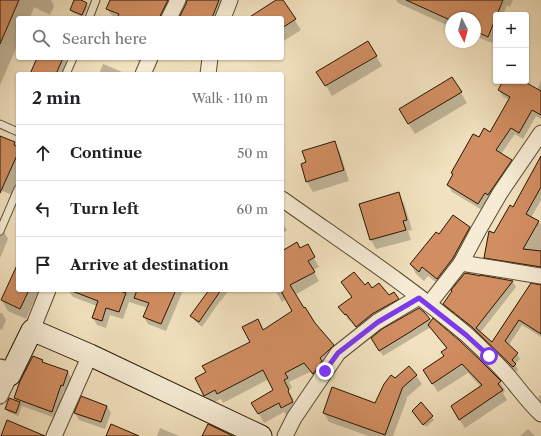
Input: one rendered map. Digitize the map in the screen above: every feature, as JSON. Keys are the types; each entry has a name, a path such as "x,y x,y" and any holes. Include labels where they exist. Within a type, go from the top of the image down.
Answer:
{"street":[{"path":"170,16 178,0"},
{"path":"224,16 230,0"},
{"path":"144,72 149,60"},
{"path":"208,72 210,60"},
{"path":"285,436 294,418 338,353 378,322 424,301 461,263 500,193 541,133"},
{"path":"284,200 382,269 466,335 510,377 530,404 541,414"},
{"path":"461,263 541,276"},
{"path":"0,396 5,373 32,330 47,292"},
{"path":"32,330 90,355 261,436"},
{"path":"54,436 90,355"}],"lane":[{"path":"90,16 96,0"},
{"path":"67,72 72,60"},
{"path":"0,124 16,131"},
{"path":"0,231 16,194"}],"building":[{"path":"0,0 19,0 0,44"},
{"path":"74,0 81,0 87,3 82,15 70,10"},
{"path":"110,0 168,0 160,16 118,16 119,14 106,9"},
{"path":"187,0 219,0 213,16 180,16"},
{"path":"276,0 283,0 296,19 284,27 284,16 251,16"},
{"path":"406,0 503,0 498,12 493,12 493,25 488,37 481,34 481,12 445,12 445,18"},
{"path":"368,41 377,56 325,86 316,72"},
{"path":"36,60 62,60 57,72 31,72"},
{"path":"452,77 462,92 408,124 399,109"},
{"path":"501,84 528,84 541,91 541,115 532,110 519,133 511,128 496,150 512,160 488,195 485,193 478,204 447,185 453,174 451,173 473,134 479,137 484,128 490,132 510,97 498,90"},
{"path":"0,136 15,142 16,157 0,193"},
{"path":"335,141 344,170 306,182 301,164 306,162 302,151"},
{"path":"541,156 541,187 526,214 539,221 523,249 541,251 541,267 484,258 489,231 494,233 510,205 513,207"},
{"path":"399,192 407,220 403,221 406,230 370,240 359,204"},
{"path":"453,215 470,227 453,258 437,279 422,267 419,272 410,264 436,232 439,234"},
{"path":"297,242 300,248 308,244 315,257 308,261 315,272 290,285 315,323 334,345 320,358 322,361 313,374 304,363 285,373 288,378 284,380 293,402 281,408 279,403 258,414 251,403 273,390 263,370 217,394 215,390 204,396 195,378 206,372 202,366 250,342 242,327 258,319 263,330 292,311 282,293 284,292 284,250"},
{"path":"16,267 16,292 28,292 20,309 1,300"},
{"path":"354,272 365,285 368,282 372,288 379,283 389,295 394,292 399,299 372,314 356,327 346,314 345,315 338,307 352,297 341,282"},
{"path":"465,273 513,281 476,328 492,342 531,283 541,285 541,334 519,320 505,341 518,353 512,360 516,364 513,367 472,327 443,304 452,291 451,290"},
{"path":"75,292 126,293 119,312 106,308 102,321 92,318 98,301"},
{"path":"136,292 175,292 161,324 143,317 149,303 134,298"},
{"path":"208,292 220,292 199,322 190,316"},
{"path":"419,308 430,319 379,351 371,338 382,329"},
{"path":"433,318 460,341 501,381 498,384 503,390 459,420 451,406 482,385 462,364 432,384 423,370 444,356 441,352 447,348 428,325"},
{"path":"33,356 43,360 42,362 68,371 63,386 61,385 52,412 14,398 20,381"},
{"path":"409,366 417,375 402,388 385,435 323,413 332,387 375,403 384,384 391,375 395,378"},
{"path":"81,396 107,406 101,422 74,413"},
{"path":"9,398 20,402 16,413 5,409"},
{"path":"421,402 433,416 423,425 412,411"},
{"path":"7,420 45,436 1,436"},
{"path":"111,424 139,436 106,436"},
{"path":"208,424 233,436 202,436"}],"route":[{"path":"325,371 338,353 378,322 419,298 429,304 489,356"}]}
